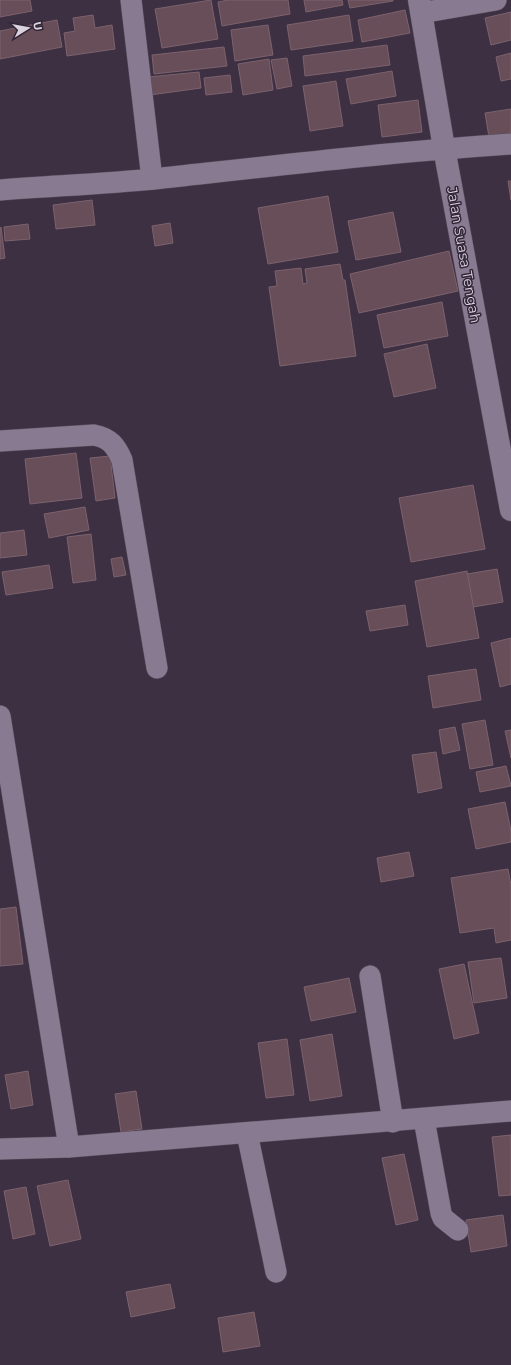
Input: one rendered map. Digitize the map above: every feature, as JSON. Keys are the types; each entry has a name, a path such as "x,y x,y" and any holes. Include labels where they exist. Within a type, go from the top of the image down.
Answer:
{"street":[{"path":"131,0 152,179"},
{"path":"420,7 496,0"},
{"name":"Jalan Suasa Tengah","path":"420,7 444,148 511,510"},
{"path":"0,190 152,179 444,148 511,144"},
{"path":"0,441 94,435 107,439 117,449 122,460 157,668"},
{"path":"0,716 69,1147"},
{"path":"370,976 393,1122"},
{"path":"0,1149 69,1147 393,1122 511,1111"},
{"path":"424,1119 441,1213 443,1218 458,1230"},
{"path":"247,1133 276,1272"}],"building":[{"path":"0,0 30,0 32,11 0,17"},
{"path":"211,0 218,39 162,48 155,9"},
{"path":"228,0 288,0 290,14 222,26 218,2"},
{"path":"304,0 342,0 343,5 306,12"},
{"path":"348,0 393,0 393,1 350,8"},
{"path":"405,10 410,33 362,42 358,20"},
{"path":"511,12 511,40 491,45 485,18"},
{"path":"93,15 95,28 112,25 115,49 67,56 64,33 75,31 73,18"},
{"path":"349,15 353,41 291,50 287,25"},
{"path":"57,20 62,47 0,59 0,31"},
{"path":"268,25 273,55 235,61 231,30"},
{"path":"387,45 390,65 305,76 303,56"},
{"path":"224,47 227,66 154,74 152,55"},
{"path":"511,53 511,79 501,81 496,57"},
{"path":"287,58 292,86 277,89 271,60"},
{"path":"269,59 273,90 243,95 238,64"},
{"path":"392,71 396,96 351,104 346,79"},
{"path":"199,72 201,88 150,95 148,77"},
{"path":"230,75 232,92 206,95 204,78"},
{"path":"336,81 343,126 310,131 303,86"},
{"path":"418,100 422,132 382,137 378,105"},
{"path":"511,109 511,134 489,137 485,113"},
{"path":"508,181 511,181 511,200"},
{"path":"328,196 338,252 268,264 258,208"},
{"path":"92,200 95,225 56,229 53,205"},
{"path":"393,212 401,252 356,260 348,221"},
{"path":"170,223 173,243 155,246 152,226"},
{"path":"28,224 30,239 5,241 4,227"},
{"path":"1,227 5,258 0,259 0,228"},
{"path":"449,251 458,291 359,313 350,274"},
{"path":"340,264 343,280 345,280 356,356 280,366 269,287 277,286 275,271 301,268 303,284 307,283 305,269"},
{"path":"442,302 448,336 384,348 377,315"},
{"path":"427,344 436,388 394,397 384,354"},
{"path":"76,453 82,498 30,504 25,459"},
{"path":"110,456 115,498 96,501 90,458"},
{"path":"473,485 485,549 411,562 399,498"},
{"path":"85,507 89,530 49,538 44,514"},
{"path":"24,530 27,555 0,558 0,533"},
{"path":"91,534 96,580 73,583 67,537"},
{"path":"122,557 126,575 114,577 111,559"},
{"path":"49,565 53,588 6,595 2,572"},
{"path":"497,569 503,602 473,607 467,574"},
{"path":"467,571 479,638 427,647 415,581"},
{"path":"405,605 408,625 370,631 366,611"},
{"path":"511,638 511,684 500,687 491,643"},
{"path":"476,669 481,700 433,708 428,676"},
{"path":"485,720 493,765 470,769 462,724"},
{"path":"455,727 460,750 443,754 439,730"},
{"path":"511,730 511,758 505,731"},
{"path":"436,752 442,788 418,793 412,755"},
{"path":"506,766 511,786 480,792 476,772"},
{"path":"505,802 511,831 511,842 476,849 468,809"},
{"path":"409,852 414,876 381,882 377,858"},
{"path":"508,869 511,885 511,940 496,943 494,928 460,933 451,878"},
{"path":"16,907 23,964 0,966 0,909"},
{"path":"501,958 507,998 474,1003 468,962"},
{"path":"464,964 479,1033 454,1039 439,969"},
{"path":"349,978 356,1012 311,1021 304,987"},
{"path":"332,1034 342,1096 310,1101 300,1040"},
{"path":"287,1039 294,1095 266,1098 258,1043"},
{"path":"28,1071 33,1105 11,1109 5,1075"},
{"path":"136,1091 142,1129 121,1132 115,1094"},
{"path":"511,1135 511,1195 499,1196 492,1137"},
{"path":"404,1154 418,1220 396,1225 382,1158"},
{"path":"68,1180 81,1239 50,1246 37,1186"},
{"path":"26,1187 35,1234 13,1239 4,1191"},
{"path":"503,1215 507,1246 471,1252 466,1220"},
{"path":"170,1284 175,1308 131,1317 126,1292"},
{"path":"254,1312 260,1346 223,1352 218,1318"}]}
